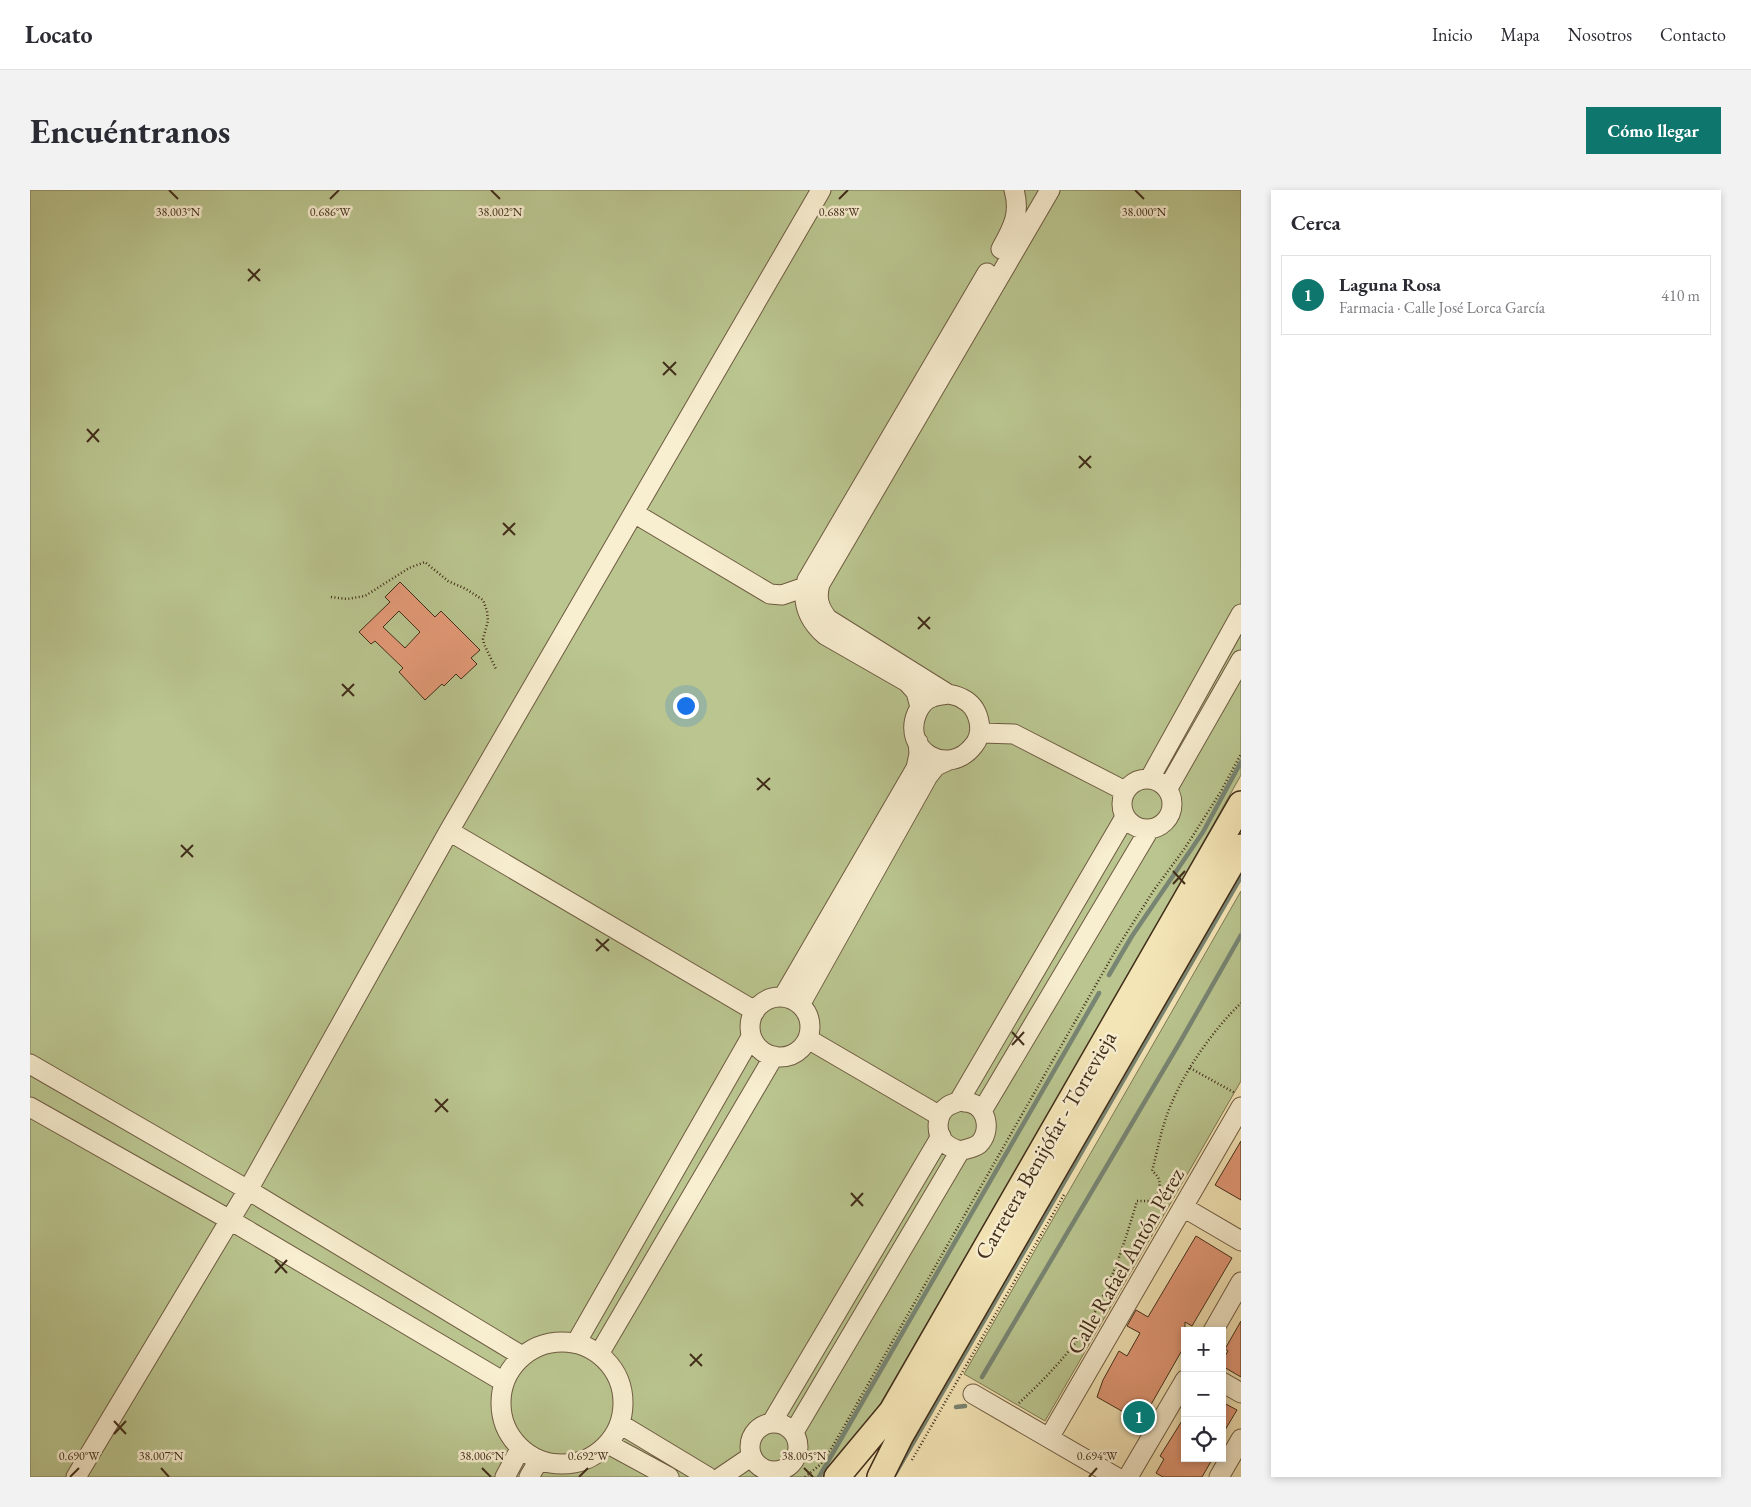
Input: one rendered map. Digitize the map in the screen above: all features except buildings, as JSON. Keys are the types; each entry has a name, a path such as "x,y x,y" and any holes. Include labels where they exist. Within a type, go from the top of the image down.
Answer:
{"main road":[{"name":"Carretera Benijófar - Torrevieja","path":"837,1477 892,1411 1241,804"},
{"name":"Carretera Benijófar - Torrevieja","path":"880,1477 901,1435 1241,847"}],"street":[{"path":"77,1477 248,1190 449,831 821,190"},
{"path":"920,707 916,692 907,682 825,635 817,628 807,611 805,587 807,580 1011,232 1017,216 1017,199 1014,190"},
{"path":"948,694 933,697 920,707 914,721 915,737 923,751 937,759 953,760 968,754 981,733 975,710 964,699 948,694 828,619 820,606 818,591 820,584 1050,190"},
{"path":"634,512 770,594 782,595 805,587"},
{"path":"1150,778 1241,614"},
{"path":"1168,788 1241,660"},
{"path":"981,733 1014,734 1125,791"},
{"path":"792,1001 916,768 919,754 918,742"},
{"path":"792,1001 928,776 936,766 949,760"},
{"path":"1150,778 1160,781 1168,788 1173,801 1171,815 1162,825 1149,830 1135,827 1125,818 1121,804 1125,791 1136,781 1150,778"},
{"path":"959,1101 1125,818"},
{"path":"982,1111 1149,830"},
{"path":"449,831 755,1010"},
{"path":"771,998 792,1001 807,1015 810,1027 808,1039 801,1049 791,1056 779,1058 767,1055 757,1048 751,1037 750,1025 755,1010 760,1004 771,998"},
{"path":"576,1343 751,1037"},
{"path":"808,1039 940,1116"},
{"path":"599,1354 774,1056"},
{"path":"30,1064 248,1190 522,1356"},
{"path":"794,1432 960,1151 977,1145 985,1135 987,1123 982,1111 972,1103 959,1101 947,1106 940,1116 938,1129 943,1141 960,1151"},
{"name":"Calle Rafael Antón Pérez","path":"1049,1438 1241,1106"},
{"path":"30,1107 230,1220 504,1382"},
{"path":"772,1422 787,1426 794,1432 798,1448 797,1456 792,1463 778,1471 769,1471 762,1468 752,1456 750,1441 753,1434 758,1428 772,1422 941,1136"},
{"path":"1183,1207 1241,1241"},
{"path":"1215,1327 1241,1282"},
{"path":"548,1343 576,1343 599,1354 616,1373 624,1398 620,1424 608,1444 586,1460 560,1465 539,1460 520,1449 514,1442 501,1413 504,1382 522,1356 548,1343"},
{"path":"1226,1384 1241,1393"},
{"path":"1128,1477 1181,1387"},
{"path":"973,1394 1116,1477"},
{"path":"620,1424 708,1477"},
{"path":"1219,1477 1241,1439"},
{"path":"608,1444 669,1477"},
{"path":"505,1477 520,1449"},
{"path":"721,1477 752,1456"},
{"path":"529,1477 539,1460"}],"path":[{"path":"331,597 347,599 365,596 409,568 425,562 448,581 466,589 483,600 488,621 484,644 496,669"},
{"path":"805,1477 820,1464 834,1444 1117,948 1154,890 1185,848 1220,793 1241,754"},
{"path":"1007,1414 1058,1364 1095,1312 1123,1247 1138,1200 1149,1201 1158,1193 1160,1180 1152,1170 1166,1118 1190,1068 1220,1026 1241,1003"},
{"path":"1190,1068 1241,1097"}],"green space":[{"path":"30,190 1241,190 1241,775 1154,930 838,1477 30,1477"},
{"path":"1241,891 1241,1081 1045,1421 964,1374"}],"waterway":[{"path":"1109,975 1132,936 1203,832 1241,762"},
{"path":"895,1474 1241,877"},
{"path":"982,1377 1241,935"},
{"path":"819,1477 1099,993"},
{"path":"956,1407 965,1406"}],"place":[{"name":"Laguna Rosa","path":"1139,1417"}]}
